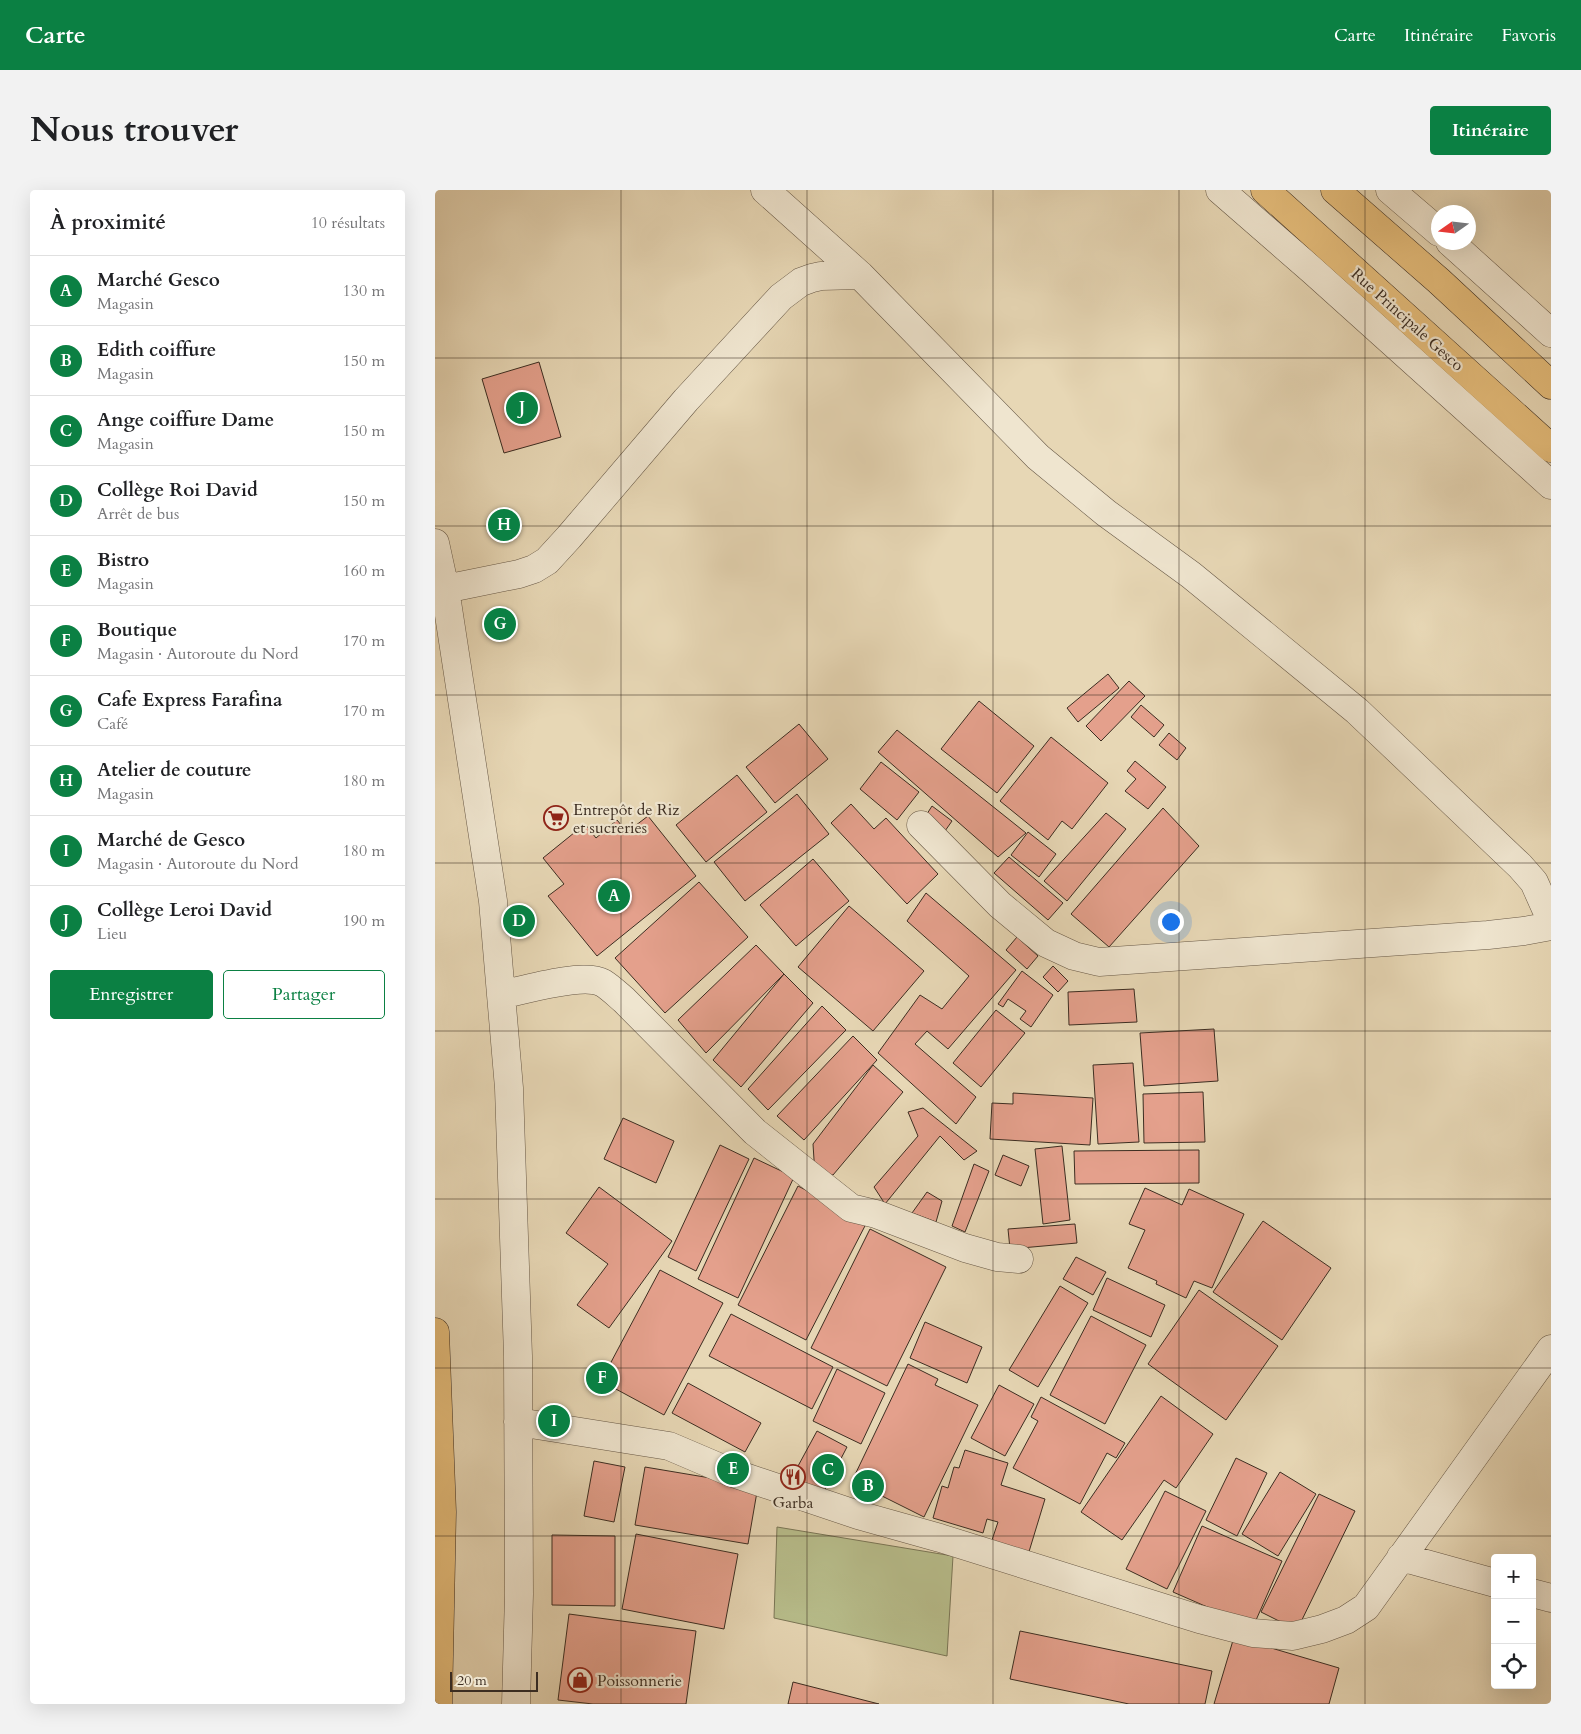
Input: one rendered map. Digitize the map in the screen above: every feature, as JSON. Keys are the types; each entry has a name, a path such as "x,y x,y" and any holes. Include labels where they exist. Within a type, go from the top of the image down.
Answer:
{"main road":[{"name":"Rue Principale Gesco","path":"1265,190 1551,448"},
{"path":"1335,190 1439,281 1551,385"},
{"path":"435,1332 442,1512 438,1704"}],"street":[{"path":"765,190 859,275 1038,457 1106,513 1191,575 1357,711 1520,866 1534,882 1551,920"},
{"path":"1220,190 1551,485"},
{"path":"1390,190 1431,225"},
{"path":"1459,250 1551,333"},
{"path":"445,590 519,574 534,569 547,561 686,400 781,297 801,282 812,278 859,275"},
{"path":"435,543 445,590 493,901 509,1088 518,1356 519,1594 516,1704"},
{"path":"921,825 1000,904 1047,943 1074,956 1099,962 1488,935 1551,926"},
{"path":"501,995 576,979 602,982 624,1000 755,1132 851,1208 876,1214 965,1248 997,1257 1019,1259"},
{"path":"518,1422 669,1446 738,1475 857,1515 940,1538 1199,1619 1253,1633 1293,1636 1322,1629 1346,1620 1366,1607 1551,1349"},
{"path":"1401,1557 1491,1582"},
{"path":"1536,1594 1551,1598"}],"green space":[{"path":"777,1527 953,1556 947,1656 774,1618"}],"building":[{"path":"539,362 561,437 504,453 482,379"},
{"path":"1108,674 1119,688 1078,722 1067,708"},
{"path":"1129,681 1145,696 1101,741 1086,726"},
{"path":"979,701 1034,746 997,793 941,749"},
{"path":"1141,705 1164,725 1154,737 1131,717"},
{"path":"799,724 828,759 775,803 746,767"},
{"path":"897,730 1026,833 998,857 878,752"},
{"path":"1169,733 1186,748 1177,760 1159,745"},
{"path":"1051,737 1108,783 1072,829 1062,821 1048,840 1000,801"},
{"path":"1135,761 1166,787 1148,809 1125,791 1136,779 1127,771"},
{"path":"881,762 919,792 897,820 860,789"},
{"path":"737,775 767,812 706,862 676,825"},
{"path":"797,794 829,834 745,901 714,862"},
{"path":"851,804 874,829 886,818 938,874 907,904 831,823"},
{"path":"932,806 952,821 945,831 925,817"},
{"path":"1163,808 1199,846 1109,947 1071,914"},
{"path":"1106,813 1126,829 1067,901 1044,881"},
{"path":"648,816 696,876 597,956 548,896 564,884 543,858 585,824 596,838 617,820 627,832"},
{"path":"1028,832 1056,854 1039,877 1011,855"},
{"path":"1009,857 1063,903 1048,920 994,873"},
{"path":"813,859 849,901 796,946 760,905"},
{"path":"699,882 748,937 665,1013 615,958"},
{"path":"926,893 1016,970 948,1049 927,1031 915,1044 976,1097 956,1124 878,1053 920,995 942,1009 969,976 907,921"},
{"path":"849,906 924,971 873,1031 798,967"},
{"path":"1017,937 1038,956 1027,969 1006,950"},
{"path":"756,945 784,974 706,1053 678,1020"},
{"path":"1053,966 1068,981 1058,992 1043,977"},
{"path":"1022,971 1053,995 1031,1027 1020,1019 1026,1011 1008,999 1003,1007 998,1004"},
{"path":"784,974 813,1003 741,1087 713,1060"},
{"path":"1134,989 1137,1022 1069,1025 1068,992"},
{"path":"822,1006 846,1030 768,1110 748,1089"},
{"path":"996,1010 1025,1033 981,1087 953,1063"},
{"path":"1214,1029 1218,1081 1144,1086 1140,1033"},
{"path":"853,1036 877,1060 804,1140 777,1116"},
{"path":"1133,1063 1139,1142 1098,1144 1093,1065"},
{"path":"873,1065 903,1092 833,1175 815,1175 813,1144"},
{"path":"1203,1092 1205,1142 1144,1143 1143,1094"},
{"path":"1013,1093 1093,1098 1090,1145 990,1139 992,1103 1013,1104"},
{"path":"923,1108 977,1151 964,1160 940,1136 885,1204 874,1187 918,1136 908,1112"},
{"path":"623,1118 674,1141 656,1183 604,1159"},
{"path":"720,1145 749,1159 696,1271 668,1257"},
{"path":"1062,1146 1070,1220 1043,1224 1035,1149"},
{"path":"1199,1150 1199,1183 1075,1184 1074,1151"},
{"path":"1003,1155 1029,1166 1021,1186 995,1175"},
{"path":"754,1158 794,1177 738,1298 698,1279"},
{"path":"974,1164 989,1171 965,1232 952,1226"},
{"path":"798,1186 867,1222 806,1340 738,1305"},
{"path":"599,1187 672,1241 609,1328 577,1305 608,1264 566,1233"},
{"path":"1145,1188 1182,1205 1189,1189 1244,1214 1212,1288 1194,1281 1186,1298 1156,1284 1157,1281 1128,1268 1145,1230 1129,1224"},
{"path":"927,1192 942,1201 936,1222 912,1213"},
{"path":"1263,1221 1331,1268 1282,1340 1213,1292"},
{"path":"1075,1224 1077,1243 1010,1249 1008,1229"},
{"path":"870,1229 946,1267 887,1386 811,1348"},
{"path":"1076,1257 1106,1272 1093,1295 1063,1279"},
{"path":"660,1270 723,1303 664,1415 601,1381"},
{"path":"1107,1278 1165,1305 1151,1337 1093,1310"},
{"path":"1060,1286 1088,1303 1038,1387 1009,1370"},
{"path":"1199,1290 1278,1346 1226,1420 1148,1364"},
{"path":"731,1314 833,1367 812,1409 709,1356"},
{"path":"1091,1316 1146,1345 1105,1424 1050,1395"},
{"path":"925,1322 982,1347 967,1383 910,1358"},
{"path":"908,1364 938,1379 935,1385 978,1405 924,1517 852,1481"},
{"path":"837,1369 885,1393 861,1444 813,1421"},
{"path":"688,1383 761,1423 745,1452 672,1413"},
{"path":"999,1385 1034,1404 1005,1456 971,1438"},
{"path":"1161,1396 1213,1434 1176,1488 1164,1480 1122,1540 1081,1512"},
{"path":"1041,1397 1125,1443 1116,1458 1107,1453 1080,1504 1013,1468 1038,1421 1031,1417"},
{"path":"817,1431 847,1447 822,1495 791,1479"},
{"path":"965,1450 1008,1463 1001,1485 1045,1499 1028,1555 991,1543 998,1522 987,1519 983,1533 933,1518 942,1486 948,1488 954,1467 959,1468"},
{"path":"1236,1458 1267,1473 1237,1536 1206,1520"},
{"path":"594,1461 625,1467 614,1522 584,1516"},
{"path":"645,1467 758,1486 748,1544 635,1525"},
{"path":"1280,1472 1316,1494 1278,1556 1242,1534"},
{"path":"1165,1491 1206,1511 1167,1589 1126,1569"},
{"path":"1319,1494 1355,1511 1297,1630 1261,1612"},
{"path":"1202,1526 1282,1561 1253,1627 1173,1592"},
{"path":"636,1534 738,1554 724,1629 622,1609"},
{"path":"552,1535 615,1536 615,1606 552,1605"},
{"path":"569,1614 696,1631 686,1704 593,1704 558,1700"},
{"path":"1020,1631 1212,1671 1205,1704 1129,1704 1010,1679"},
{"path":"1234,1637 1339,1668 1329,1704 1214,1704"},
{"path":"793,1682 879,1704 788,1704"}],"place":[{"name":"Collège Leroi David","path":"522,408"},
{"name":"Atelier de couture","path":"504,525"},
{"name":"Cafe Express Farafina","path":"500,624"},
{"name":"Entrepôt de Riz et sucreries","path":"556,818"},
{"name":"Marché Gesco","path":"614,896"},
{"name":"Collège Roi David","path":"519,921"},
{"name":"Boutique","path":"602,1378"},
{"name":"Marché de Gesco","path":"554,1421"},
{"name":"Bistro","path":"733,1469"},
{"name":"Ange coiffure Dame","path":"828,1470"},
{"name":"Garba","path":"793,1477"},
{"name":"Edith coiffure","path":"868,1486"},
{"name":"Poissonnerie","path":"580,1680"}]}
